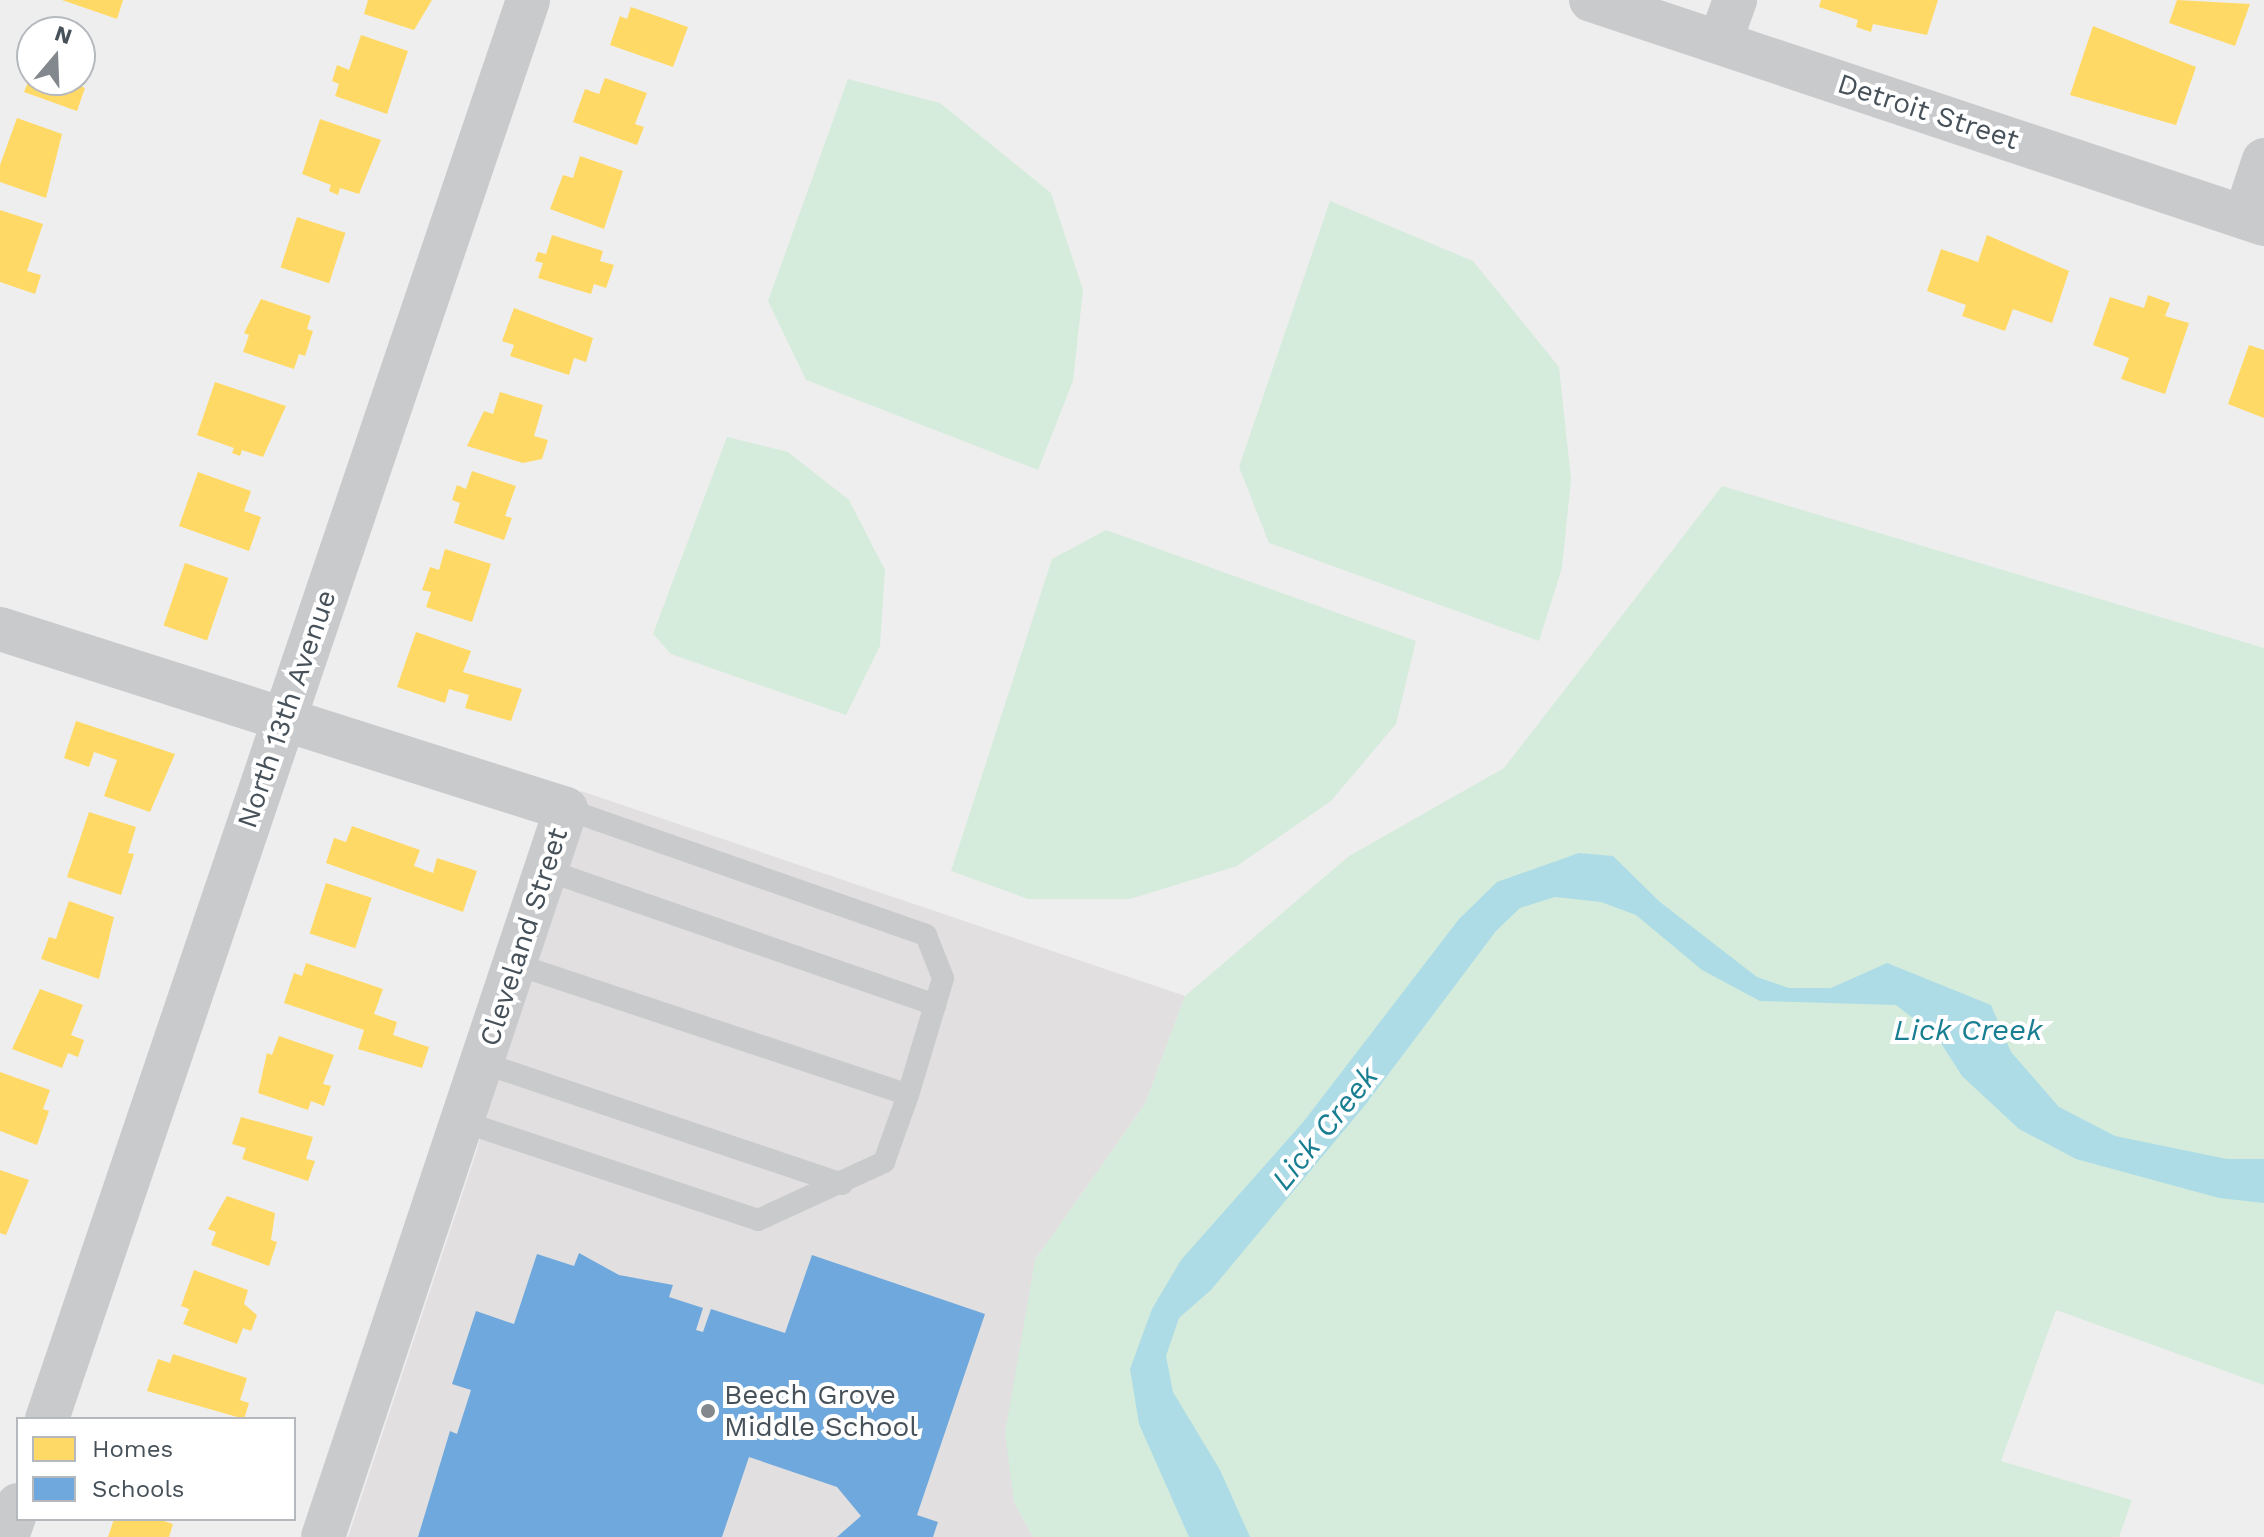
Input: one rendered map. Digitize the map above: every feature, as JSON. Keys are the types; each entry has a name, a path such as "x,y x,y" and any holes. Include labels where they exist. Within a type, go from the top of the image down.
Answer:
{"street":[{"name":"North 13th Avenue","path":"48,1417 528,0"},
{"name":"Detroit Street","path":"1591,0 2254,221"},
{"path":"1720,42 1735,0"},
{"path":"2254,221 2264,160"},
{"name":"Cleveland Street","path":"0,629 566,809 323,1537"},
{"path":"7,1537 16,1511"}],"lane":[{"path":"464,1122 758,1220 842,1184 884,1162 908,1095 943,978 926,935 566,809"},
{"path":"546,870 935,1005"},
{"path":"515,964 908,1095"},
{"path":"483,1063 842,1184"}],"shaded area":[{"path":"581,791 1185,996 1145,1104 1035,1260 1014,1502 1033,1537 348,1537 475,1156"}],"green space":[{"path":"848,79 940,103 1051,193 1083,290 1073,381 1038,470 806,380 768,301"},
{"path":"1330,201 1473,261 1559,367 1571,479 1562,568 1539,641 1269,543 1239,467"},
{"path":"727,437 788,452 849,500 885,570 880,646 846,715 671,654 653,634"},
{"path":"1722,486 2264,648 2264,1385 2056,1310 2001,1461 2132,1500 2119,1537 1033,1537 1014,1502 1005,1433 1035,1260 1145,1104 1185,996 1349,856 1504,768"},
{"path":"1106,530 1416,641 1396,724 1331,801 1237,866 1130,899 1028,899 951,871 1052,559"}],"water":[{"name":"Lick Creek","path":"1579,853 1613,856 1660,902 1757,977 1789,988 1831,988 1887,963 1991,1005 2011,1052 2059,1107 2115,1136 2227,1159 2264,1159 2264,1203 2219,1198 2076,1159 2019,1129 1962,1076 1937,1037 1896,1005 1760,1001 1702,970 1636,915 1601,902 1555,897 1520,908 1496,931 1366,1104 1211,1290 1179,1318 1166,1356 1173,1392 1220,1470 1250,1537 1189,1537 1139,1424 1130,1369 1152,1309 1181,1260 1304,1121 1459,919 1497,882"}],"building: Homes":[{"path":"62,0 123,0 117,19"},
{"path":"368,0 432,0 414,30 364,14"},
{"path":"1821,0 1938,0 1927,35 1873,24 1871,32 1856,27 1858,20 1819,7"},
{"path":"2177,0 2250,4 2235,46 2169,23"},
{"path":"631,7 688,27 673,67 610,45 620,16 627,19"},
{"path":"2093,26 2196,67 2176,125 2070,95"},
{"path":"361,35 408,51 387,114 335,96 339,84 332,81 337,65 349,70"},
{"path":"605,78 647,93 635,124 644,127 637,145 573,122 585,89 599,94"},
{"path":"35,96 82,96 77,111"},
{"path":"17,118 62,134 46,198 0,182 0,165"},
{"path":"320,119 381,140 359,194 340,188 338,195 329,191 331,185 302,174"},
{"path":"580,156 623,171 604,229 550,209 563,175 573,178"},
{"path":"0,210 43,224 27,271 41,275 35,294 0,282"},
{"path":"297,217 346,233 329,283 281,267"},
{"path":"552,235 603,251 600,261 614,265 606,288 594,284 591,294 538,278 543,263 535,261 538,252 546,254"},
{"path":"1987,235 2069,271 2052,323 2013,309 2005,331 1962,316 1966,305 1927,291 1941,249 1978,262"},
{"path":"2148,295 2170,303 2165,316 2189,323 2165,394 2121,379 2129,358 2093,345 2110,297 2144,308"},
{"path":"261,299 311,316 307,329 313,331 305,356 299,354 294,369 243,352 249,335 244,333"},
{"path":"514,308 593,338 586,362 574,358 569,375 510,356 514,345 502,341"},
{"path":"2249,345 2264,350 2264,418 2228,404"},
{"path":"215,382 286,406 263,457 242,450 240,456 232,453 234,448 197,435"},
{"path":"500,392 543,405 534,436 548,440 542,459 523,463 467,446 484,411 493,414"},
{"path":"472,471 516,486 505,516 512,518 504,540 454,523 460,503 452,500 457,485 466,489"},
{"path":"198,472 251,491 244,511 261,517 249,551 179,526"},
{"path":"445,549 491,564 472,622 426,607 431,592 422,590 430,567 439,570"},
{"path":"185,563 228,578 207,640 164,625"},
{"path":"416,632 471,651 463,672 522,689 511,721 465,708 469,695 449,689 445,703 397,687"},
{"path":"76,721 175,754 150,812 104,796 117,760 94,752 89,767 64,758"},
{"path":"89,812 136,827 128,853 134,854 121,895 67,877"},
{"path":"352,826 420,850 414,866 433,873 437,858 477,871 463,912 326,863 334,838 346,842"},
{"path":"326,883 372,898 355,948 310,933"},
{"path":"69,901 114,917 99,979 41,959 49,937 56,939"},
{"path":"306,963 383,989 374,1014 397,1022 393,1035 429,1047 422,1068 358,1049 364,1030 284,1003 294,973 302,976"},
{"path":"40,989 83,1005 71,1035 84,1040 78,1057 68,1053 62,1068 12,1049"},
{"path":"279,1036 334,1055 323,1084 331,1086 324,1106 311,1101 308,1110 258,1093 267,1053 272,1055"},
{"path":"0,1072 50,1090 43,1109 49,1111 37,1145 0,1131"},
{"path":"241,1117 313,1137 306,1159 315,1161 308,1181 242,1159 246,1148 232,1144"},
{"path":"0,1170 29,1180 6,1235 0,1233"},
{"path":"227,1196 275,1213 271,1240 277,1242 269,1266 211,1245 216,1232 208,1229"},
{"path":"194,1270 248,1290 244,1304 257,1315 251,1331 243,1328 237,1344 183,1324 189,1309 181,1306"},
{"path":"173,1354 247,1378 240,1400 249,1403 245,1417 147,1391 158,1359 170,1363"},
{"path":"113,1521 164,1521 173,1524 169,1537 108,1537"}],"building: Schools":[{"name":"Beech Grove Middle School","path":"579,1253 619,1275 673,1285 669,1297 703,1308 696,1330 703,1332 711,1309 785,1333 812,1255 985,1314 917,1515 938,1522 933,1537 837,1537 861,1516 837,1487 749,1457 722,1537 418,1537 450,1431 457,1434 471,1390 452,1384 476,1311 514,1324 537,1254 574,1266"}],"place":[{"name":"Beech Grove Middle School","path":"708,1411"}]}
